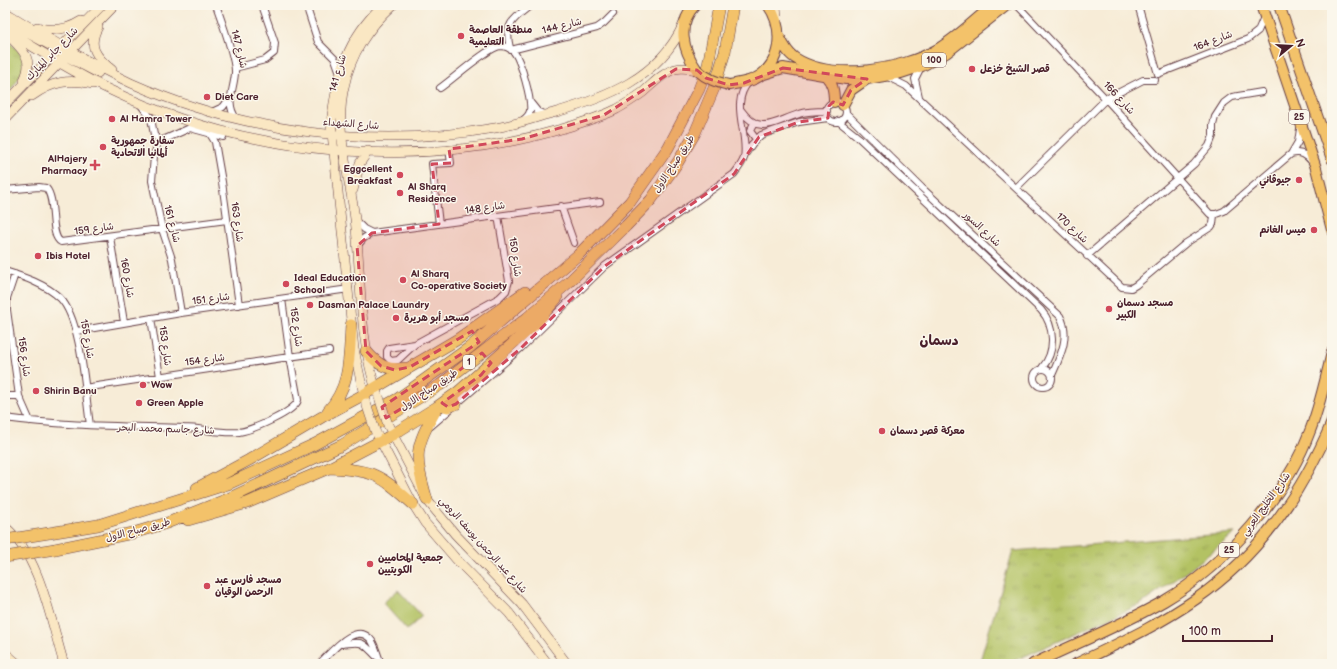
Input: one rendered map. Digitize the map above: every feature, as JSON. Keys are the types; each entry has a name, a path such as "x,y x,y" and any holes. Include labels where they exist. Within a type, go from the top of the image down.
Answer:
{"highway":[{"name":"طريق صباح الاول","path":"5,540 98,525 236,480 315,444 399,398 469,348 578,255 630,202 668,148 681,125 708,65 719,5"},
{"name":"طريق صباح الاول","path":"5,558 133,533 167,523 230,498 342,445 440,385 527,318 569,282 651,200 678,162 695,133 714,88 725,52 733,5"},
{"path":"174,500 249,460 322,417 377,393 410,367 458,339 578,255"},
{"path":"167,523 195,519 227,510 329,468 390,430 439,406 458,392 536,323 553,304 569,282"},
{"path":"322,417 336,402 344,388 348,369 351,325"},
{"path":"366,351 375,361 388,369 410,367"},
{"path":"439,406 448,407 456,404"},
{"path":"427,500 418,468 417,455 422,434 439,406"},
{"path":"329,468 356,469 378,475 412,504"}],"main road":[{"path":"16,18 43,29 59,30 77,24 101,5"},
{"name":"شارع جابر المبارك","path":"5,104 101,5"},
{"name":"شارع جابر المبارك","path":"8,116 115,5"},
{"name":"شارع 141","path":"331,134 334,102 340,74 348,50 364,25 383,5"},
{"name":"شارع 141","path":"342,136 341,108 343,88 351,63 366,33 393,5"},
{"name":"100","path":"761,75 774,59 778,48 779,36 777,23 768,5"},
{"path":"776,5 777,23"},
{"name":"100","path":"779,36 791,55 804,62 837,70 874,70 904,64 938,49 993,5"},
{"name":"100","path":"693,6 684,23 683,39 687,56 697,70 706,78 729,85 744,83 761,75 783,68 825,75 867,79 887,76 922,66 946,53 1007,5"},
{"name":"25","path":"1279,5 1332,159"},
{"name":"25","path":"1263,10 1316,168 1332,230"},
{"path":"5,12 60,48 66,53 66,56"},
{"path":"107,14 94,35 93,47 105,64 129,82"},
{"path":"5,22 60,48"},
{"name":"شارع الشهداء","path":"66,56 129,82 212,112 236,118 268,125 342,136 380,138 421,136 466,133 515,124 599,98 629,83 664,56 675,43 684,23"},
{"path":"5,31 51,57 58,54 66,56 106,88"},
{"path":"5,31 22,50 28,61 28,72 18,90"},
{"path":"8,116 39,92 58,82 77,81 106,88 189,122 233,134 263,140 332,149 414,152 449,149 522,139 579,124 618,108 641,94 668,72 685,68 697,70"},
{"path":"825,75 830,80 841,107"},
{"path":"841,107 852,90 867,79"},
{"path":"263,140 271,136 272,130 268,125"},
{"path":"331,134 349,289 354,350 365,399 378,437 412,504 425,523 456,559 509,613 548,664"},
{"path":"342,136 355,219 362,322 366,351 377,393 390,430"},
{"path":"352,197 360,163 368,151"},
{"name":"شارع الخليج العربي","path":"1033,664 1098,634 1178,592 1234,546 1252,526 1290,471 1306,441 1319,404 1332,352"},
{"name":"شارع الخليج العربي","path":"1076,664 1169,617 1221,580 1258,546 1281,517 1300,487 1317,456 1332,422"},
{"name":"شارع عبد الرحمن يوسف الرومي","path":"390,430 427,500 455,534 522,604 567,664"},
{"path":"5,527 14,535 32,564 42,591 64,664"},
{"path":"1098,634 1105,635 1109,640 1106,650"},
{"path":"5,653 18,664"}],"street":[{"name":"شارع 147","path":"216,5 235,68 230,98 231,108 236,118"},
{"path":"235,68 264,60 274,53 274,41 262,5"},
{"path":"306,5 318,42 333,56 338,64 340,74"},
{"path":"531,5 512,20 508,34 510,49 518,60 530,102 538,112 547,114"},
{"name":"شارع 166","path":"1017,5 1106,99 1208,213 1214,215"},
{"path":"1138,5 1156,77"},
{"name":"شارع 164","path":"1106,99 1143,80 1156,77 1253,36 1261,26 1263,10"},
{"name":"شارع 144","path":"440,88 491,50 501,46 510,49 597,28 612,14"},
{"path":"333,56 340,56 348,50"},
{"path":"920,99 915,79 917,72 922,66"},
{"name":"شارع 170","path":"887,76 902,83 920,99 1124,288 1131,288 1186,243 1211,227 1213,224 1214,215 1228,207 1291,154 1300,137 1300,120"},
{"path":"744,156 740,108 743,90 751,80"},
{"path":"1088,256 1177,177 1194,164 1209,146 1213,136 1215,117 1224,103 1232,97 1262,92"},
{"path":"212,112 223,107 230,98"},
{"path":"1016,188 1106,99"},
{"path":"139,102 151,118 154,135 159,140 163,140 190,128 223,137"},
{"path":"515,124 528,115 530,102"},
{"path":"740,108 754,123 768,125 802,113 828,114 838,121 843,119 841,107 828,106 828,114"},
{"name":"شارع السور","path":"841,107 919,185 1060,316 1066,333 1060,358 1052,375"},
{"path":"422,434 521,348 605,266 734,174 744,156 756,139 761,135 828,114"},
{"name":"شارع السور","path":"838,121 858,137 1041,310 1048,321 1052,338 1049,358 1042,368"},
{"path":"754,123 750,131 756,139"},
{"name":"شارع 163","path":"210,134 215,142 239,305"},
{"path":"215,142 223,137 233,134"},
{"name":"شارع 161","path":"159,140 151,173 162,229 170,254 181,313"},
{"path":"439,224 432,164 451,163 449,149"},
{"path":"1291,154 1297,153 1305,155 1316,168"},
{"name":"شارع 159","path":"5,190 40,187 47,190 51,201 56,237 60,242 110,237 227,220"},
{"name":"شارع 148","path":"372,233 561,206 600,202"},
{"path":"561,206 574,243"},
{"name":"شارع 150","path":"415,344 499,298 506,291 508,277 498,216"},
{"path":"355,219 364,229 372,233"},
{"path":"357,246 364,238 372,233"},
{"name":"شارع 160","path":"110,237 124,322"},
{"name":"شارع 155","path":"5,271 41,285 60,298 70,312 77,331 90,426"},
{"name":"شارع 156","path":"15,274 7,298 7,310 19,396 30,421"},
{"name":"شارع 151","path":"77,331 181,313 349,289"},
{"name":"شارع 152","path":"282,299 290,357"},
{"name":"شارع 153","path":"151,318 160,376"},
{"name":"شارع 154","path":"84,388 329,351"},
{"name":"شارع جاسم محمد البحر","path":"5,418 90,426 185,428 231,432 246,430 296,406 298,394 290,357"},
{"path":"1042,368 1048,370 1052,375 1048,386 1042,387 1037,385 1034,380 1034,374 1037,370 1042,368"},
{"path":"5,396 19,396"},
{"path":"319,664 351,635 362,634 370,639 381,664"}],"highlighted area":[{"path":"783,68 867,79 851,90 843,105 833,102 829,106 828,118 799,122 759,137 734,174 605,266 521,348 456,404 448,407 442,403 481,375 491,363 482,353 440,385 386,418 382,407 479,342 472,331 410,367 395,370 381,366 366,351 357,246 372,233 439,224 432,164 451,163 449,149 522,139 604,115 676,69 697,70 706,78 729,85 744,83"}],"green space":[{"path":"5,38 20,52 25,64 22,74 5,98"},
{"path":"1235,533 1192,568 1141,604 1007,664 979,664 1013,551"},
{"path":"398,590 422,616 407,630 383,603"}],"place":[{"name":"منطقة العاصمة التعليمية","path":"461,36"},
{"name":"قصر الشيخ خزعل","path":"972,69"},
{"name":"Diet Care","path":"207,97"},
{"name":"Al Hamra Tower","path":"112,119"},
{"name":"سفارة جمهورية ألمانيا الاتحادية","path":"103,147"},
{"name":"AlHajery Pharmacy","path":"95,165"},
{"name":"Eggcellent Breakfast","path":"400,175"},
{"name":"جيوڤاني","path":"1299,180"},
{"name":"Al Sharq Residence","path":"400,193"},
{"name":"ميس الغانم","path":"1314,230"},
{"name":"Ibis Hotel","path":"38,256"},
{"name":"Al Sharq Co-operative Society","path":"403,280"},
{"name":"Ideal Education School","path":"286,284"},
{"name":"Dasman Palace Laundry","path":"310,305"},
{"name":"مسجد دسمان الكبير","path":"1109,309"},
{"name":"مسجد أبو هريرة","path":"396,318"},
{"name":"Wow","path":"143,385"},
{"name":"Shirin Banu","path":"36,391"},
{"name":"Green Apple","path":"139,403"},
{"name":"معركة قصر دسمان","path":"882,431"},
{"name":"جمعية المحاميين الكويتيين","path":"370,564"},
{"name":"مسجد فارس عبد الرحمن الوقيان","path":"207,586"}],"district":[{"name":"دسمان","path":"939,340"}]}
